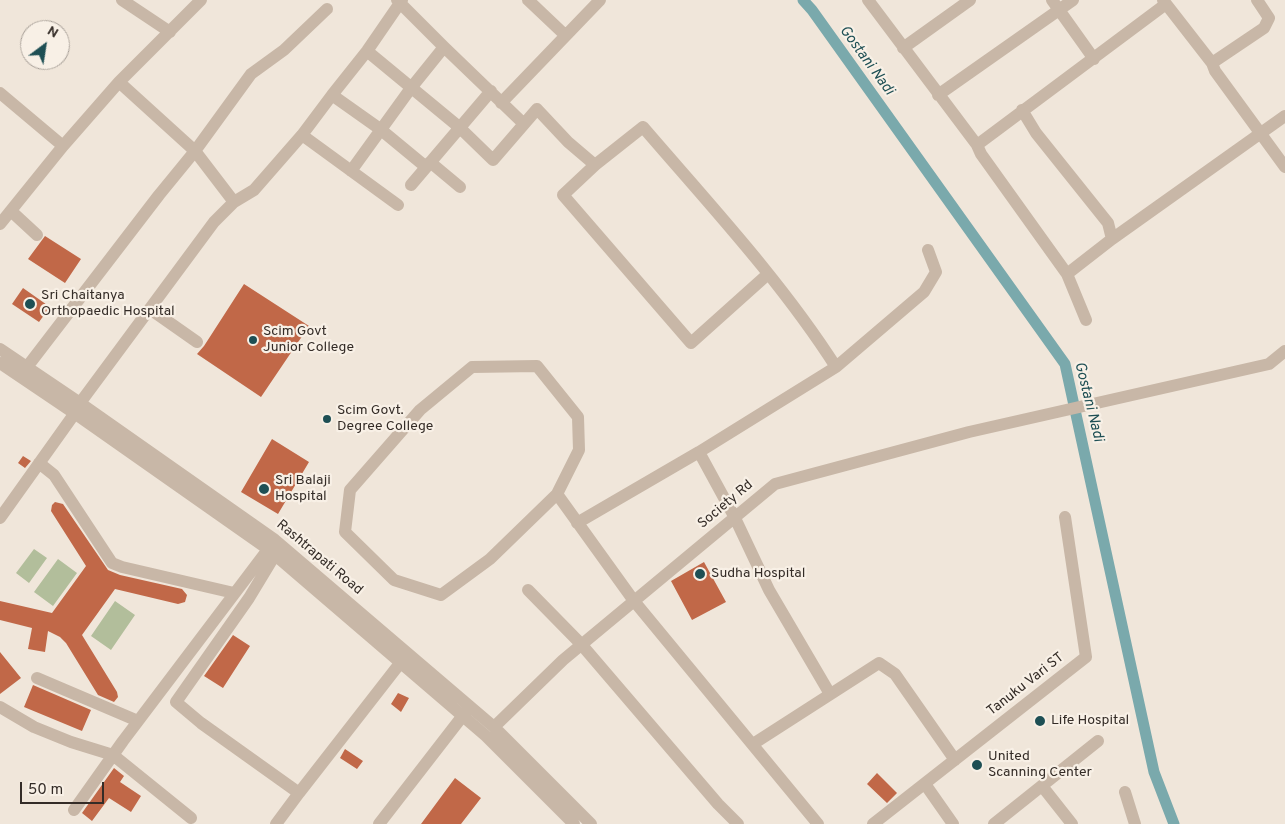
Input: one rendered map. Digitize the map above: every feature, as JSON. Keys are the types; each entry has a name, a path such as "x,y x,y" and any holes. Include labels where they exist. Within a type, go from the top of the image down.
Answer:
{"street":[{"path":"122,0 170,32"},
{"path":"0,224 62,146 119,82 201,0"},
{"path":"528,0 565,35"},
{"path":"501,103 600,0"},
{"path":"868,0 977,145 981,154 1067,274 1086,320"},
{"path":"903,48 970,0"},
{"path":"938,94 1055,5 1074,0"},
{"path":"1212,63 1264,28 1269,18 1257,0"},
{"path":"0,518 77,408 214,222 234,202 254,190 302,135 367,51 400,1 444,47 524,124"},
{"path":"977,145 1022,110 1094,59 1165,2 1212,63 1214,71 1285,167"},
{"path":"1055,5 1094,59"},
{"path":"27,367 159,195 196,151 251,74 284,50 327,9"},
{"path":"351,171 410,88 444,47"},
{"path":"367,51 459,127 493,160 537,109 568,142 595,165"},
{"path":"119,82 196,151 234,202"},
{"path":"411,186 491,91"},
{"path":"0,93 62,146"},
{"path":"332,94 460,187"},
{"path":"1022,110 1036,134 1108,223 1112,239"},
{"path":"1067,274 1112,239 1285,116"},
{"path":"768,274 691,342 564,195 595,165 643,128 768,274 810,327 836,368"},
{"path":"302,135 398,204"},
{"path":"11,211 37,235"},
{"path":"577,523 699,452 836,368 924,292 936,272 928,250"},
{"path":"150,309 197,342"},
{"name":"Rashtrapati Road","path":"0,349 27,367 77,408 273,548 466,711 486,736 574,824"},
{"name":"Society Rd","path":"494,727 581,644 776,484 970,432 1269,364 1285,351"},
{"name":"Rashtrapati Road","path":"0,363 77,408"},
{"path":"537,366 578,417 579,450 557,494 490,559 441,595 394,580 345,532 350,490 420,410 472,367 537,366"},
{"path":"699,452 735,518 769,590 830,694"},
{"path":"39,463 54,475 112,563 234,593"},
{"path":"557,494 634,601 818,824"},
{"name":"Tanuku Vari ST","path":"873,824 1086,657 1065,517"},
{"path":"74,810 234,593 273,548"},
{"path":"273,548 249,598 176,702 201,724 299,793"},
{"name":"Rashtrapati Road","path":"273,548 401,662 466,711 494,727 591,824"},
{"path":"528,590 581,644 718,804 738,824"},
{"path":"276,824 401,662"},
{"path":"753,744 879,663 894,674 955,760"},
{"path":"36,678 138,721"},
{"path":"0,707 34,727 71,742 113,755 192,822"},
{"path":"379,824 466,711"},
{"path":"994,824 1098,741"},
{"path":"925,784 953,824"},
{"path":"1042,786 1072,824"},
{"path":"1125,792 1135,824"}],"green space":[{"path":"34,549 47,558 29,583 16,573"},
{"path":"58,559 77,573 53,606 34,592"},
{"path":"115,601 135,615 111,650 91,636"}],"building":[{"path":"45,236 81,259 65,283 28,259"},
{"name":"Scim Govt Junior College","path":"244,284 309,326 261,397 197,354"},
{"path":"23,288 50,307 39,322 12,304"},
{"path":"272,439 309,462 278,514 241,492"},
{"path":"23,456 31,461 25,468 18,463"},
{"path":"55,502 63,504 108,570 120,575 182,589 187,595 185,602 178,604 115,589 82,635 117,692 118,697 114,702 98,695 66,643 60,637 48,631 45,652 28,649 32,628 0,620 0,601 52,613 86,566 51,511 52,505"},
{"path":"704,562 726,602 692,620 671,581"},
{"path":"233,635 250,646 223,688 204,676"},
{"path":"0,652 21,678 0,694"},
{"path":"33,685 91,710 82,731 24,707"},
{"path":"398,693 409,698 401,712 391,704"},
{"path":"345,749 363,761 357,769 340,758"},
{"path":"114,768 124,776 120,782 141,796 131,812 109,798 92,821 82,813"},
{"path":"877,773 897,793 887,803 867,784"},
{"path":"455,778 481,798 461,824 421,824"}],"waterway":[{"name":"Gostani Nadi","path":"803,0 1065,364 1154,772 1174,824"}],"place":[{"name":"Sri Chaitanya Orthopaedic Hospital","path":"30,304"},
{"name":"Scim Govt Junior College","path":"253,340"},
{"name":"Scim Govt. Degree College","path":"327,419"},
{"name":"Sri Balaji Hospital","path":"264,489"},
{"name":"Sudha Hospital","path":"700,574"},
{"name":"Life Hospital","path":"1040,721"},
{"name":"United Scanning Center","path":"977,765"}]}
